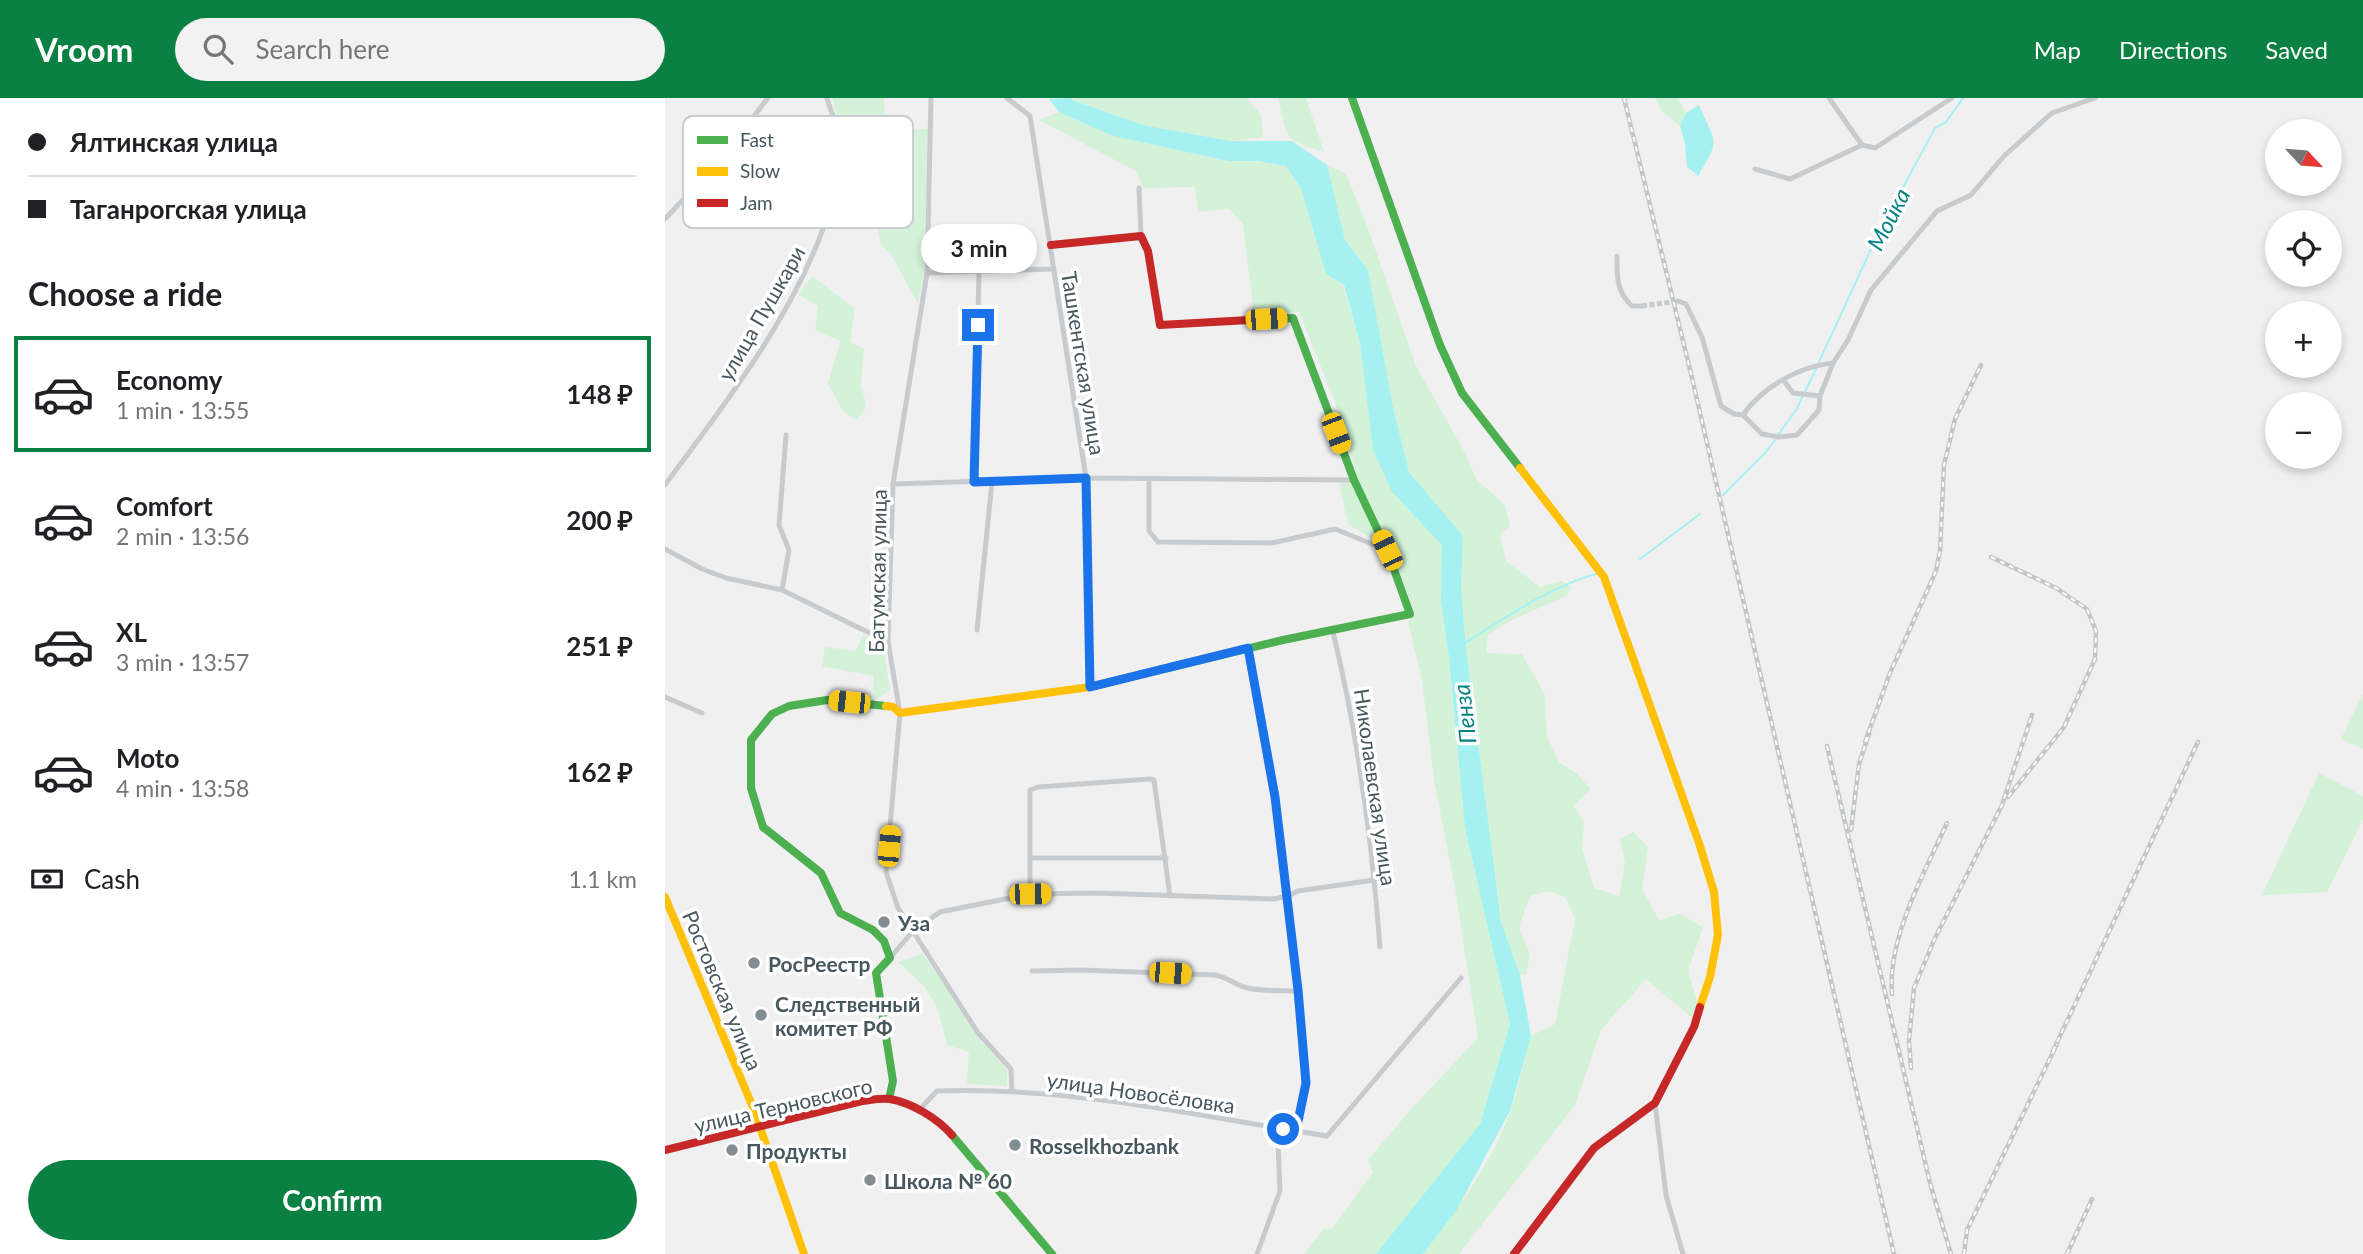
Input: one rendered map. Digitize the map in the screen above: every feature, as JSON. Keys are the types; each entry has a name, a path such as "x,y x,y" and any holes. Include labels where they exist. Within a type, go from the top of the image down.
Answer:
{"street":[{"path":"754,116 768,98"},
{"name":"улица Пушкари","path":"827,98 832,116"},
{"name":"Батумская улица","path":"930,98 927,273 893,484 888,642 900,713 886,872 898,908 978,1032 1011,1069 1012,1091"},
{"name":"Ташкентская улица","path":"1007,98 1030,116 1086,478 1090,687"},
{"path":"1352,98 1440,345 1462,393 1599,568 1604,578 1714,892 1718,935 1710,977 1694,1027 1655,1103 1594,1148 1514,1254"},
{"path":"1829,98 1862,145"},
{"path":"1755,169 1790,179 1862,145 1875,148 1952,98"},
{"path":"1678,301 1686,304 1702,337 1721,406 1734,414 1743,415 1762,434 1779,437 1797,435 1819,410 1820,396 1833,363 1848,340 1871,290 1937,211 1971,195 2004,156 2052,113 2095,98"},
{"path":"890,958 884,941 873,930 840,914 821,873 762,827 751,788 751,740 772,714 789,706 827,700 893,707 900,713 1090,687 1248,648 1410,614 1387,550 1354,480 1293,318 1160,325 1149,251 1141,236 1139,188"},
{"path":"665,219 683,200"},
{"name":"улица Пушкари","path":"665,485 747,373 813,258 824,228"},
{"path":"1051,245 1141,236"},
{"path":"1617,256 1618,286 1623,297 1632,306 1641,306"},
{"path":"927,273 1053,270"},
{"path":"974,482 979,272"},
{"path":"1743,415 1751,404 1784,381 1807,368 1833,363"},
{"path":"1784,381 1793,393 1820,396"},
{"path":"782,590 789,550 779,525 786,435"},
{"path":"893,484 1086,478 1354,480"},
{"path":"1149,479 1149,531 1159,542 1272,543 1335,529 1387,550"},
{"path":"977,630 992,482"},
{"path":"665,549 702,569 726,578 782,590 888,642"},
{"name":"Николаевская улица","path":"1333,632 1347,691 1374,880 1380,947"},
{"path":"1248,648 1275,797 1298,990 1306,1083 1296,1131"},
{"path":"665,697 702,713"},
{"path":"1030,894 1030,790 1078,783 1150,779 1154,780 1170,896"},
{"path":"1031,858 1166,858"},
{"path":"890,1100 893,1082 876,973 913,931 940,912 1030,894 1273,899 1298,891 1374,880"},
{"name":"Ростовская улица","path":"665,897 758,1126 804,1254"},
{"path":"1032,971 1215,975 1229,978 1248,988 1298,990"},
{"name":"улица Новосёловка","path":"919,1110 937,1091 1012,1091 1153,1108 1327,1136 1461,978"},
{"name":"улица Терновского","path":"665,1150 862,1101 890,1100 919,1110 943,1123 1048,1252"},
{"path":"1655,1103 1667,1195 1683,1254"},
{"path":"1257,1254 1280,1191 1278,1144 1283,1129"}],"green space":[{"path":"832,98 884,98 885,116 837,116"},
{"path":"1072,98 1247,98 1261,115 1263,137 1231,141 1143,125"},
{"path":"1278,98 1306,98 1324,152 1301,144 1289,136"},
{"path":"1655,98 1678,98 1686,113 1680,126 1662,111"},
{"path":"1059,112 1113,136 1228,161 1257,161 1286,166 1301,187 1326,274 1343,285 1360,343 1373,450 1392,492 1443,545 1441,602 1465,828 1510,1024 1480,1124 1376,1254 1304,1254 1324,1228 1331,1230 1373,1172 1368,1160 1478,1038 1455,888 1434,780 1422,680 1408,621 1415,615 1391,550 1348,524 1339,483 1358,479 1335,402 1299,312 1254,315 1243,224 1229,209 1198,212 1195,187 1143,188 1136,171 1039,120"},
{"path":"913,129 928,129 924,272 918,304 892,256 881,244 878,228 913,228"},
{"path":"1327,165 1346,174 1416,366 1465,453 1476,479 1505,505 1510,526 1500,534 1506,561 1540,587 1561,581 1572,587 1566,596 1508,622 1488,635 1486,653 1522,654 1545,695 1547,737 1559,762 1577,774 1591,789 1574,805 1584,823 1582,848 1594,888 1619,896 1625,863 1620,839 1633,832 1648,847 1642,889 1659,920 1680,914 1703,927 1688,971 1697,1001 1692,1018 1646,979 1601,1030 1575,1105 1459,1254 1423,1254 1461,1203 1494,1149 1517,1092 1531,1036 1555,1024 1575,919 1565,897 1548,891 1530,896 1519,927 1530,954 1526,974 1520,975 1501,922 1466,648 1461,587 1463,536 1409,472 1393,407 1368,270 1345,240"},
{"path":"812,276 855,309 850,342 864,349 861,385 866,404 864,411 855,420 843,411 828,384 840,341 815,330 818,306 799,295"},
{"path":"863,634 879,642 884,652 890,690 874,701 873,676 822,666 825,647 856,651"},
{"path":"2363,694 2363,749 2341,739"},
{"path":"2319,773 2363,796 2363,819 2327,892 2262,895"},
{"path":"922,954 975,1034 1007,1070 1007,1086 967,1084 969,1052 947,1045 937,1007 924,986 898,962"}],"water":[{"name":"Пенза","path":"1072,98 1143,125 1231,141 1292,141 1327,165 1345,240 1368,270 1393,407 1409,472 1463,536 1461,587 1466,648 1501,922 1520,975 1531,1036 1510,1111 1456,1211 1423,1254 1376,1254 1480,1124 1510,1024 1465,828 1441,602 1442,545 1392,492 1373,450 1360,343 1344,285 1326,274 1301,188 1286,166 1257,161 1228,161 1113,136 1059,112 1049,99"},
{"path":"1699,105 1714,140 1711,154 1698,176 1687,167 1680,126 1686,113"}],"waterway":[{"name":"Мойка","path":"1819,362 1877,236 1935,128 1946,122 1963,98"},
{"path":"1778,435 1796,410 1817,367"},
{"path":"1723,495 1775,440"},
{"path":"1640,559 1700,514"},
{"path":"1465,643 1547,594 1599,573"}],"tunnel":[{"path":"1642,306 1678,301"}],"railway":[{"path":"1624,98 1692,378 1894,1254"},
{"path":"1865,742 1890,673 1936,571 1940,551 1944,465 1955,419 1981,365"},
{"path":"1991,557 2056,588 2087,609 2096,631 2095,659 2064,727 2008,797"},
{"path":"1911,1068 1909,1041 1914,988 1935,938 2002,805 2032,715"},
{"path":"1851,830 1859,764 1869,734"},
{"path":"2053,1051 2198,742"},
{"path":"1827,746 1930,1183 1951,1254"},
{"path":"1892,994 1892,973 1901,928 1947,823"},
{"path":"1964,1254 1967,1230 2057,1044"},
{"path":"2067,1254 2092,1199"}],"traffic: fast":[{"path":"1352,98 1440,345 1462,393 1520,468"},
{"path":"1168,668 1283,640 1410,614 1387,550 1354,480 1293,318 1249,320"},
{"path":"886,706 827,700 789,706 772,714 751,740 751,788 763,827 821,873 840,913 873,930 884,941 890,958 876,973 893,1081 889,1099"},
{"path":"952,1135 1052,1254"}],"traffic: slow":[{"path":"1520,468 1604,577 1699,843 1714,892 1718,935 1710,977 1700,1007"},
{"path":"886,706 893,707 900,713 1090,687 1168,668"},
{"path":"665,897 754,1110 804,1254"}],"traffic: jam":[{"path":"1051,245 1141,236 1148,251 1160,325 1249,320"},
{"path":"1514,1254 1594,1148 1655,1103 1694,1027 1700,1007"},
{"path":"665,1150 862,1101 880,1099 898,1101 924,1112 952,1135"}],"place":[{"name":"Уза","path":"884,922"},
{"name":"РосРеестр","path":"754,963"},
{"name":"Следственный комитет РФ","path":"761,1015"},
{"name":"Rosselkhozbank","path":"1015,1145"},
{"name":"Продукты","path":"732,1150"},
{"name":"Школа № 60","path":"870,1180"}],"route":[{"path":"978,325 974,482 1086,478 1090,687 1248,648 1284,859 1306,1083 1296,1131 1283,1129"}]}
